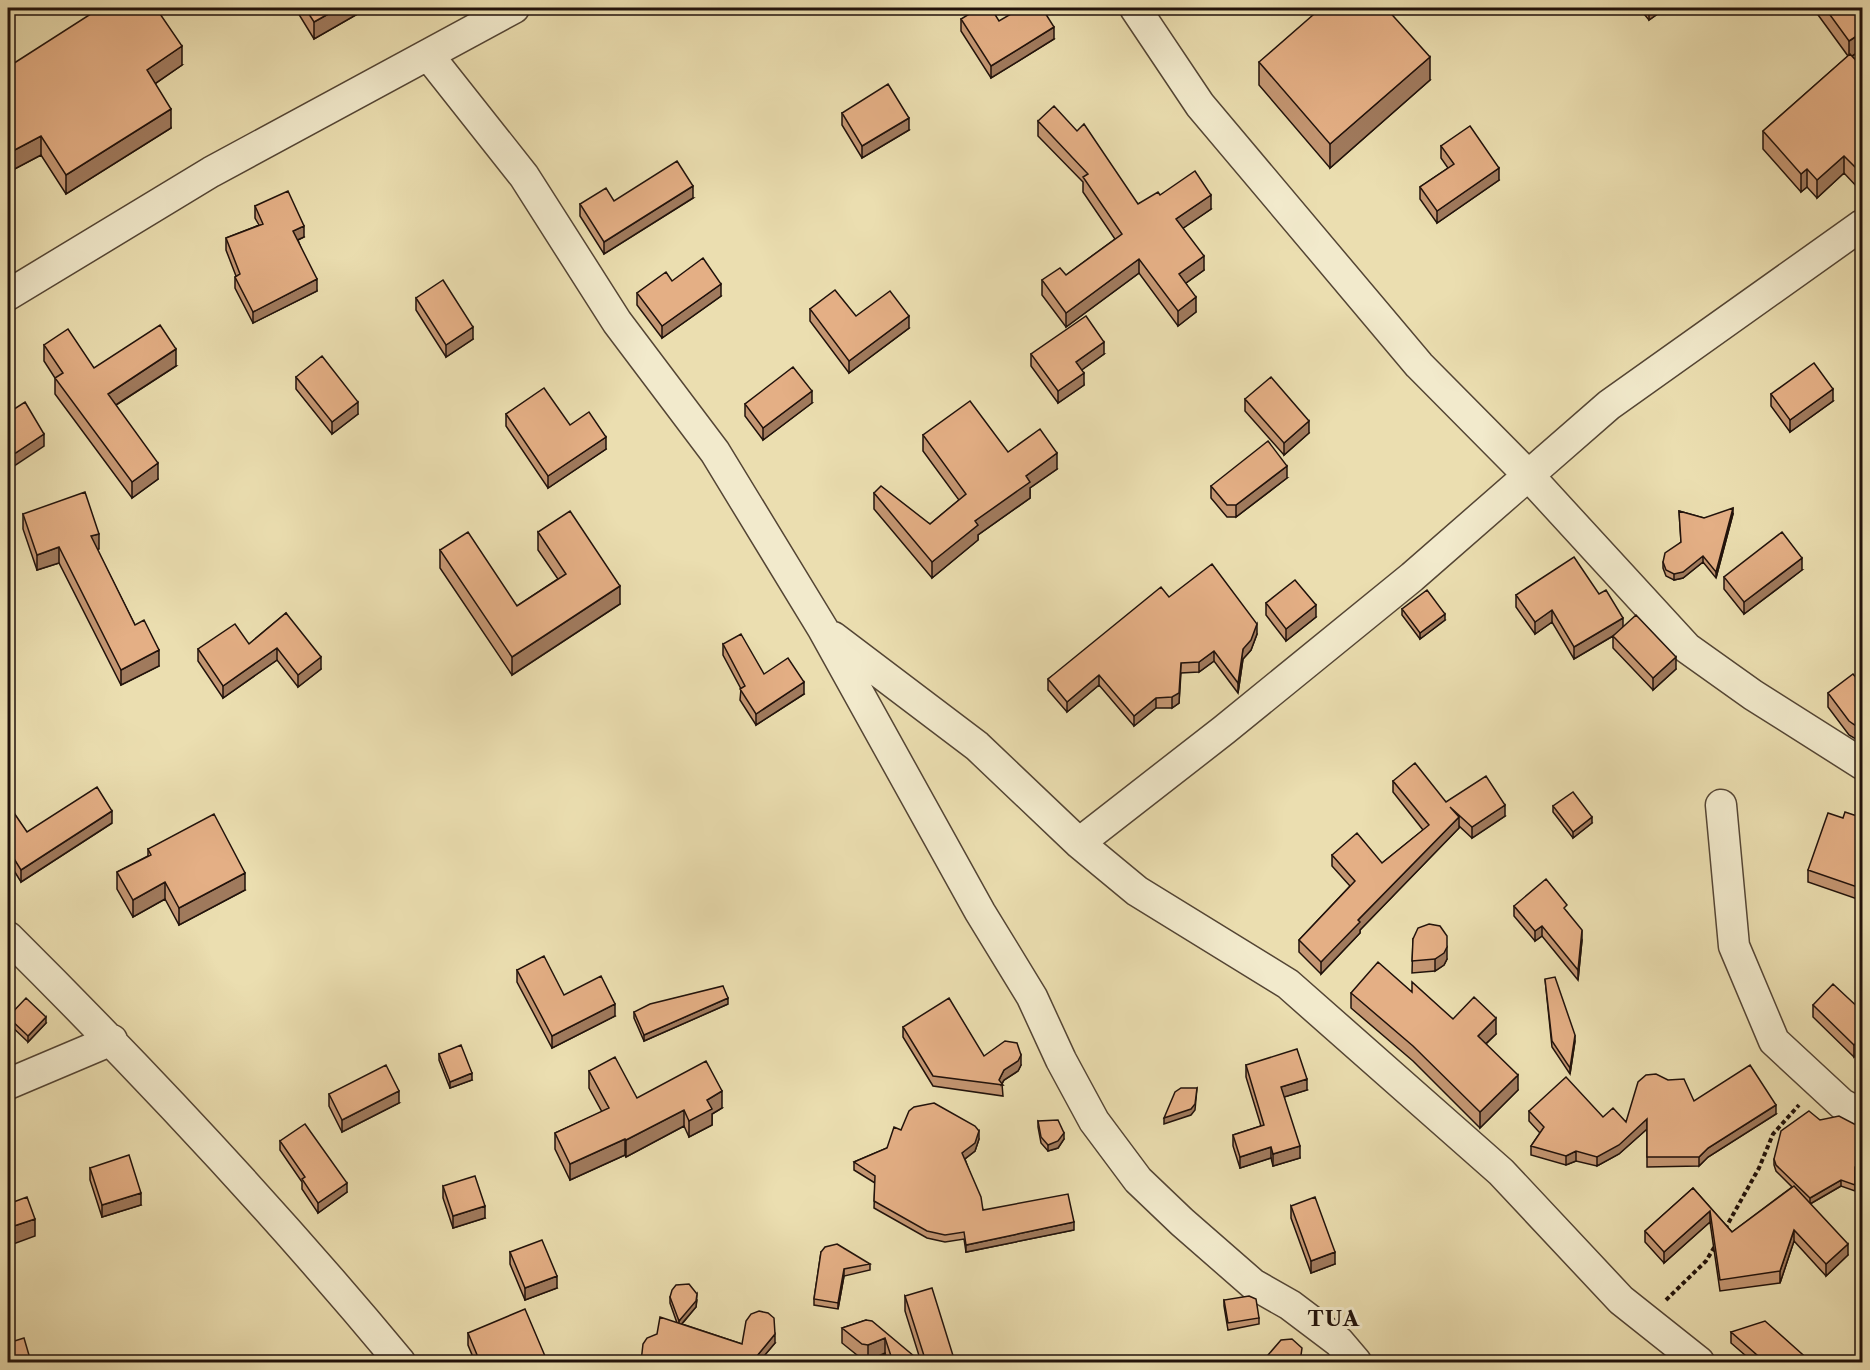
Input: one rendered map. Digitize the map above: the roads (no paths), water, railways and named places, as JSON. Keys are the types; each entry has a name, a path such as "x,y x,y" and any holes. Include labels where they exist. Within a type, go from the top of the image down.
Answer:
{"street":[{"path":"8,296 211,172 514,8"},
{"path":"1135,8 1200,105 1419,365 1529,476 1687,648 1753,695 1863,764"},
{"path":"429,56 524,176 617,322 715,452 823,629 980,912 1032,997 1061,1060 1094,1121 1138,1180 1182,1222 1253,1284 1290,1305 1339,1342 1356,1362"},
{"path":"1079,843 1314,657 1529,476 1609,405 1863,225"},
{"path":"823,629 977,746 1079,843 1137,891 1288,984 1501,1172 1621,1300 1699,1362"},
{"path":"1721,805 1734,946 1774,1041 1842,1104 1863,1115"},
{"path":"8,937 112,1040 324,1270 400,1362"},
{"path":"8,1084 112,1040"}],"district":[{"name":"TUA","path":"1334,1319"}]}
